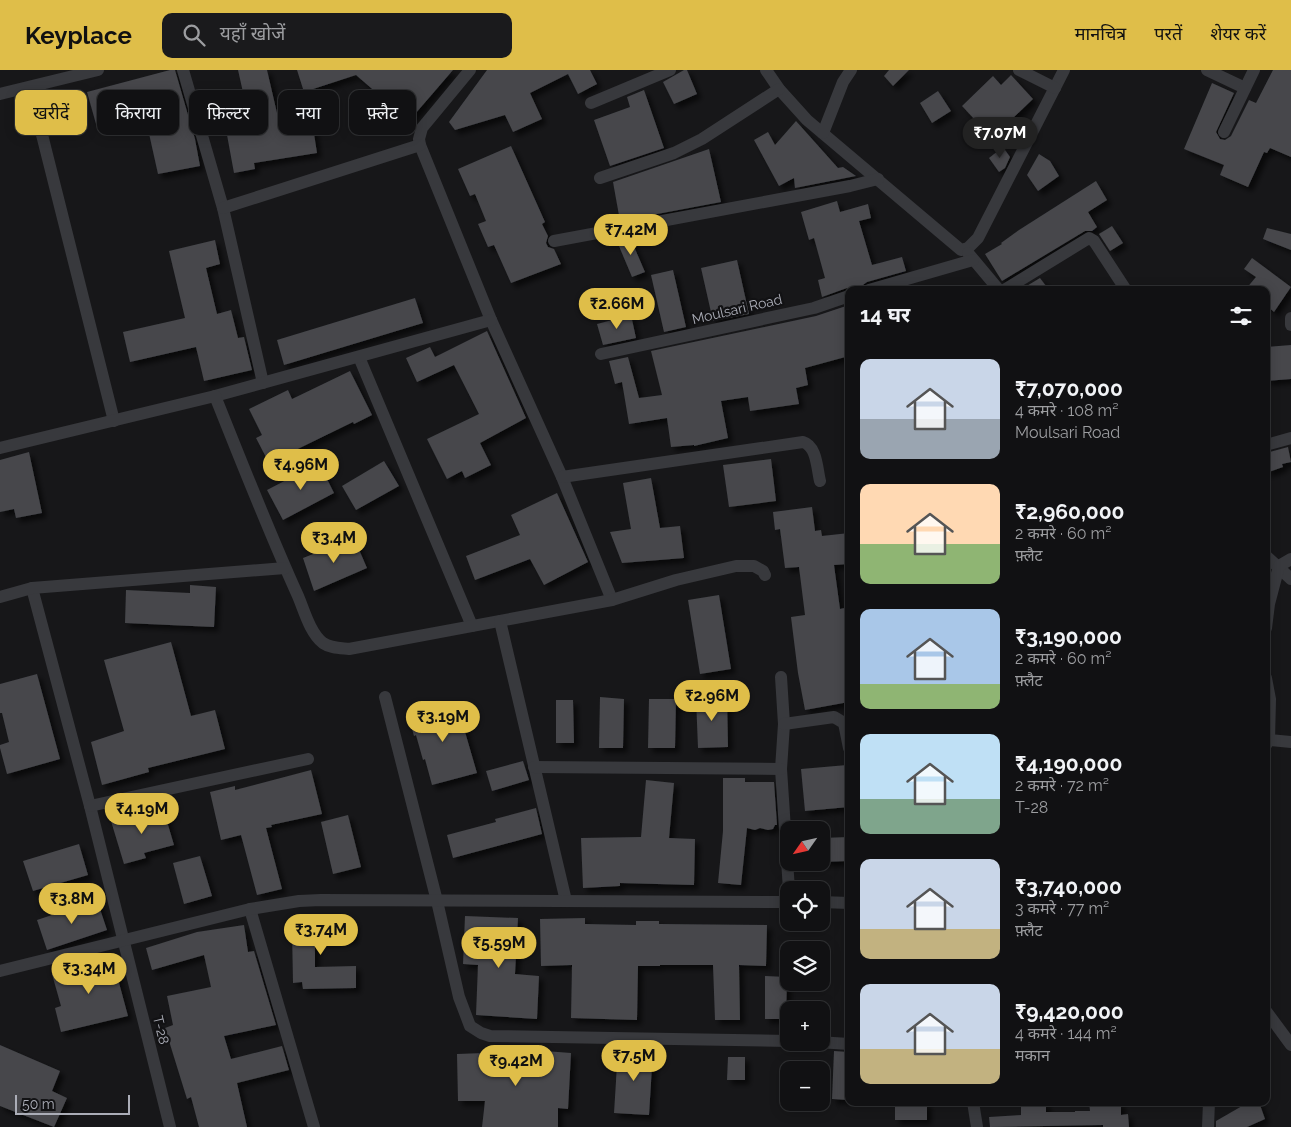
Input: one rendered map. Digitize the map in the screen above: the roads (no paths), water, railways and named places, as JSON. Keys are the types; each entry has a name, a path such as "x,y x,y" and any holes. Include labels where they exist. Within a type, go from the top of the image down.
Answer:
{"street":[{"path":"0,94 98,70"},
{"path":"183,70 223,208 264,383"},
{"path":"470,70 422,128 419,139 420,145 491,320 562,477 612,600"},
{"path":"591,103 670,70"},
{"path":"766,70 779,89 807,120 957,248 964,249 996,286"},
{"path":"823,133 843,82 850,70"},
{"path":"1019,70 1055,88"},
{"path":"964,249 978,238 1064,70"},
{"path":"1206,70 1245,88"},
{"path":"1224,132 1254,70"},
{"path":"30,87 114,421"},
{"path":"600,178 674,153 702,139 779,89"},
{"path":"223,208 420,145"},
{"path":"554,242 840,188 878,179"},
{"path":"1011,286 1089,238 1094,240 1123,286"},
{"path":"883,286 973,260"},
{"name":"Moulsari Road","path":"601,354 814,308 845,297"},
{"path":"1291,318 1291,325"},
{"path":"0,448 215,396 491,320"},
{"path":"359,357 472,626"},
{"path":"215,396 285,568 316,636 324,643 336,648 349,649 612,600 676,580 736,566 758,567 765,575"},
{"path":"1270,444 1291,438"},
{"path":"562,477 803,442 810,445 813,450 820,481"},
{"path":"1270,559 1291,579"},
{"path":"1270,600 1279,566 1291,559"},
{"path":"0,597 32,588 285,568"},
{"name":"T-28","path":"32,588 90,806 170,1127"},
{"path":"500,621 566,901"},
{"path":"781,677 784,724 781,769 788,881"},
{"path":"385,697 437,901 459,997 470,1026 490,1036 780,1041"},
{"path":"784,724 834,717 844,723 845,728"},
{"path":"1270,743 1291,742"},
{"path":"90,806 308,759"},
{"path":"534,767 781,769"},
{"path":"0,971 250,909 299,901 780,902"},
{"path":"830,902 845,903"},
{"path":"250,909 314,1127"},
{"path":"1270,1016 1291,1045"},
{"path":"830,1043 845,1044"},
{"path":"974,1106 977,1127"},
{"path":"1208,1127 1209,1106"}]}
